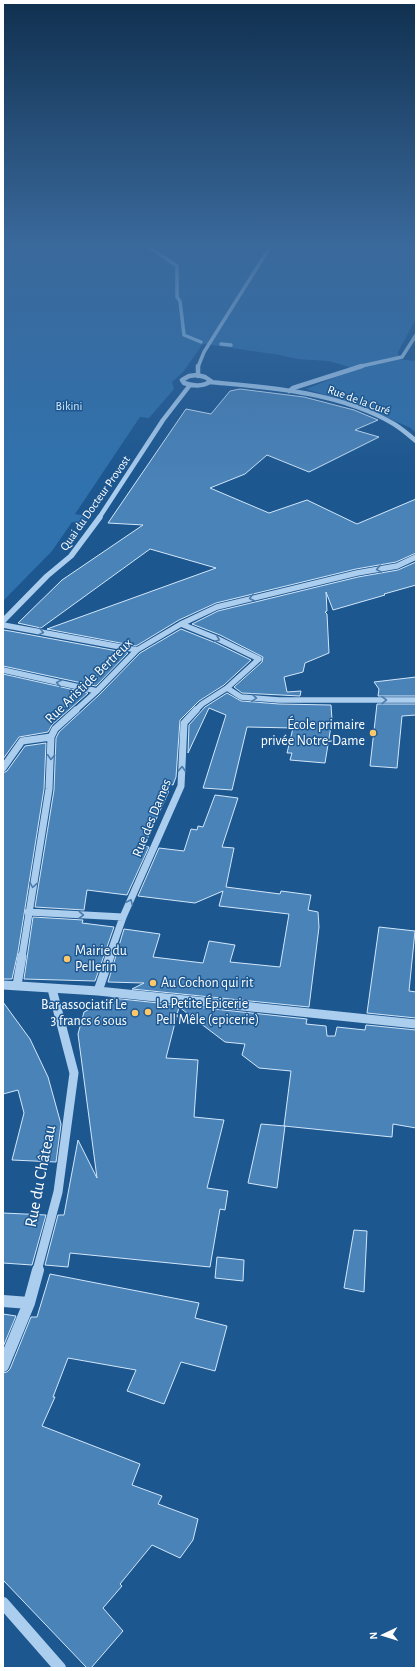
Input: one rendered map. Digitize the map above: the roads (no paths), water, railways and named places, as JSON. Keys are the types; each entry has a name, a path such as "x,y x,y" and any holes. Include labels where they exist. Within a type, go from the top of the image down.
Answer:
{"street":[{"path":"198,376 198,365 204,352 221,325"},
{"path":"288,391 355,367 402,357 416,335"},
{"path":"189,376 198,376 209,378 211,381 210,382 204,385 190,385 184,383 182,380 189,376"},
{"name":"Rue de la Curé","path":"210,382 288,391 316,396 360,409 395,424 416,441"},
{"name":"Quai du Docteur Provost","path":"3,621 47,576 71,556 100,517 163,420 190,385"},
{"name":"Rue Aristide Bertreux","path":"17,985 48,789 51,737 55,730 97,691 137,650 181,624 217,607 357,573 397,566 416,557"},
{"name":"Rue des Dames","path":"98,991 123,916 181,786 184,723 202,704 227,688 259,659 218,639 181,624"},
{"path":"3,625 137,650"},
{"path":"3,670 97,691"},
{"path":"227,688 241,697 280,700 416,700"},
{"path":"3,768 22,741 51,737"},
{"path":"28,912 123,916"},
{"path":"3,984 52,989 98,991 416,1024"},
{"name":"Rue du Château","path":"3,1366 29,1303 58,1192 74,1073 52,989"},
{"path":"3,1301 29,1303"},
{"path":"3,1603 60,1668"}],"waterway":[{"path":"183,325 184,335 201,342"},
{"path":"221,344 231,345"}],"place":[{"name":"École primaire privée Notre-Dame","path":"373,733"},
{"name":"Mairie du Pellerin","path":"67,959"},
{"name":"Au Cochon qui rit","path":"153,983"},
{"name":"La Petite Épicerie Pell'Mêle (epicerie)","path":"148,1012"},
{"name":"Bar associatif Le 3 francs 6 sous","path":"135,1013"}],"park label":[{"name":"Bikini","path":"69,406"}]}
